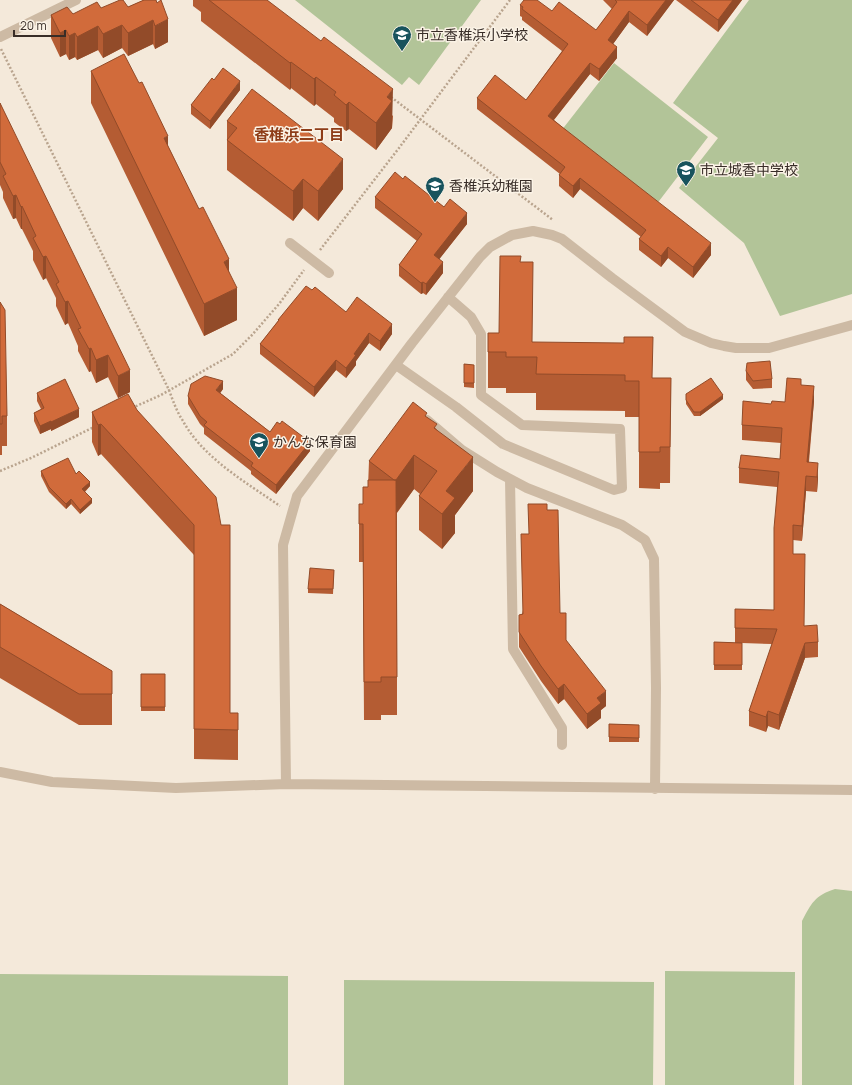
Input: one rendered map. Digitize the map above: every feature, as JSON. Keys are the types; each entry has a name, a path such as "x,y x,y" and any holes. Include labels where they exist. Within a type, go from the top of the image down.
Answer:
{"street":[{"path":"0,37 76,0"},
{"path":"286,784 283,545 297,496 396,365 480,257 490,247 502,239 512,235 533,231 548,233 562,239 685,332 711,343 736,348 768,348 852,325"},
{"path":"290,243 329,273"},
{"path":"396,365 456,407 503,444 614,490 622,488 620,429 522,425 481,395 481,334 471,317 448,298"},
{"path":"416,412 462,450 510,479 527,488 622,525 645,540 654,559 656,688 654,789"},
{"path":"510,479 513,649 562,728 562,745"},
{"path":"0,772 52,782 176,788 286,784 852,790"}],"path":[{"path":"126,412 233,354 252,335 278,304 399,148 510,0"},
{"path":"0,47 169,390 183,422 201,447 229,470 292,514"},
{"path":"389,95 556,223 562,239"},
{"path":"0,471 31,458 98,425"}],"green space":[{"name":"市立香椎浜小学校","path":"295,0 481,0 419,85 409,77 402,85"},
{"path":"749,0 852,0 852,294 780,316 744,243 679,188 718,138 673,103"},
{"path":"614,63 708,137 656,205 561,131"},
{"path":"835,889 852,891 852,1085 802,1085 802,921 818,897"},
{"path":"665,971 795,972 794,1085 665,1085"},
{"path":"0,974 288,976 288,1085 0,1085"},
{"path":"344,980 654,982 653,1085 344,1085"}],"building":[{"path":"123,0 128,7 144,0 156,0 157,3 161,0 168,19 155,26 153,20 128,33 122,25 103,34 98,26 77,37 75,33 69,36 66,30 60,33 51,15 67,7 73,14 97,2 101,8"},
{"path":"209,0 267,0 321,41 324,37 393,89 387,97 392,101 376,123 349,102 346,105 334,95 336,92 316,77 314,79 291,62 290,63"},
{"path":"524,0 537,0 552,11 559,2 596,30 617,2 615,0 666,0 647,25 629,11 608,40 617,47 599,69 590,63 548,116 711,243 693,267 668,247 661,256 639,239 646,230 580,178 573,186 559,175 565,167 477,98 495,75 526,100 568,44 522,9 523,7 520,5"},
{"path":"691,0 733,0 718,20"},
{"path":"124,54 139,83 142,82 168,136 164,138 199,209 203,207 229,259 224,262 237,288 204,304 91,71"},
{"path":"223,68 240,81 210,121 191,105 212,78 214,80"},
{"path":"252,89 343,159 318,191 303,179 293,191 227,140 237,128 227,121"},
{"path":"0,103 130,370 118,376 108,355 96,360 91,348 89,349 78,329 81,328 68,301 65,302 56,284 59,282 46,256 43,257 33,238 36,236 22,206 21,207 16,195 13,196 3,176 6,174 0,162"},
{"path":"395,172 403,179 405,176 444,207 450,199 467,213 434,255 443,262 426,284 423,282 421,283 399,265 422,234 375,197"},
{"path":"500,256 521,256 520,262 533,262 532,342 624,343 624,337 653,337 652,378 671,378 670,447 660,447 660,452 639,452 639,381 625,381 625,375 536,374 537,357 506,357 506,352 488,352 488,333 499,333"},
{"path":"306,286 312,290 315,287 346,312 357,297 392,324 380,341 369,333 354,354 356,355 346,368 336,360 314,387 260,344"},
{"path":"0,302 5,310 7,416 2,416 2,424 0,424"},
{"path":"770,361 772,379 753,381 746,371 747,363"},
{"path":"464,364 474,365 474,383 464,383"},
{"path":"205,376 223,381 216,390 270,432 277,422 280,424 282,421 310,442 276,485 251,466 253,463 204,425 207,422 200,416 188,396 191,384"},
{"path":"711,378 723,395 700,412 694,412 686,400 686,394"},
{"path":"787,378 801,379 801,385 814,386 807,462 818,463 817,477 806,476 802,526 793,525 793,554 805,554 804,626 817,625 818,642 805,643 779,715 768,711 766,717 749,711 777,629 735,628 735,609 774,610 774,528 779,472 739,468 741,455 780,459 782,428 742,425 743,401 771,404 772,401 785,402"},
{"path":"65,379 79,409 40,426 34,413 44,408 37,393"},
{"path":"128,394 137,410 216,497 221,525 230,525 230,713 238,713 238,730 194,729 194,525 101,424 98,425 92,412"},
{"path":"413,402 427,413 425,416 437,424 434,428 473,457 446,491 455,498 442,514 419,496 437,471 414,455 396,480 394,480 369,461"},
{"path":"68,458 76,474 79,471 90,482 82,489 92,499 80,510 71,499 66,504 49,487 41,471"},
{"path":"368,480 396,480 397,677 381,677 381,682 364,682 363,524 359,524 359,504 363,504 363,487 368,487"},
{"path":"528,504 547,504 547,510 558,510 560,613 566,613 566,640 606,691 597,698 601,703 587,714 564,684 558,689 519,632 519,615 523,614 521,534 529,534"},
{"path":"310,568 334,570 333,589 308,589"},
{"path":"0,604 112,671 112,694 79,694 0,647"},
{"path":"714,642 742,643 742,665 714,665"},
{"path":"141,674 165,674 165,707 141,707"},
{"path":"609,724 639,725 639,738 609,737"}],"place":[{"name":"市立香椎浜小学校","path":"402,52"},
{"name":"市立城香中学校","path":"686,187"},
{"name":"香椎浜幼稚園","path":"435,203"},
{"name":"かんな保育園","path":"259,459"}],"district":[{"name":"香椎浜二丁目","path":"299,135"}]}
